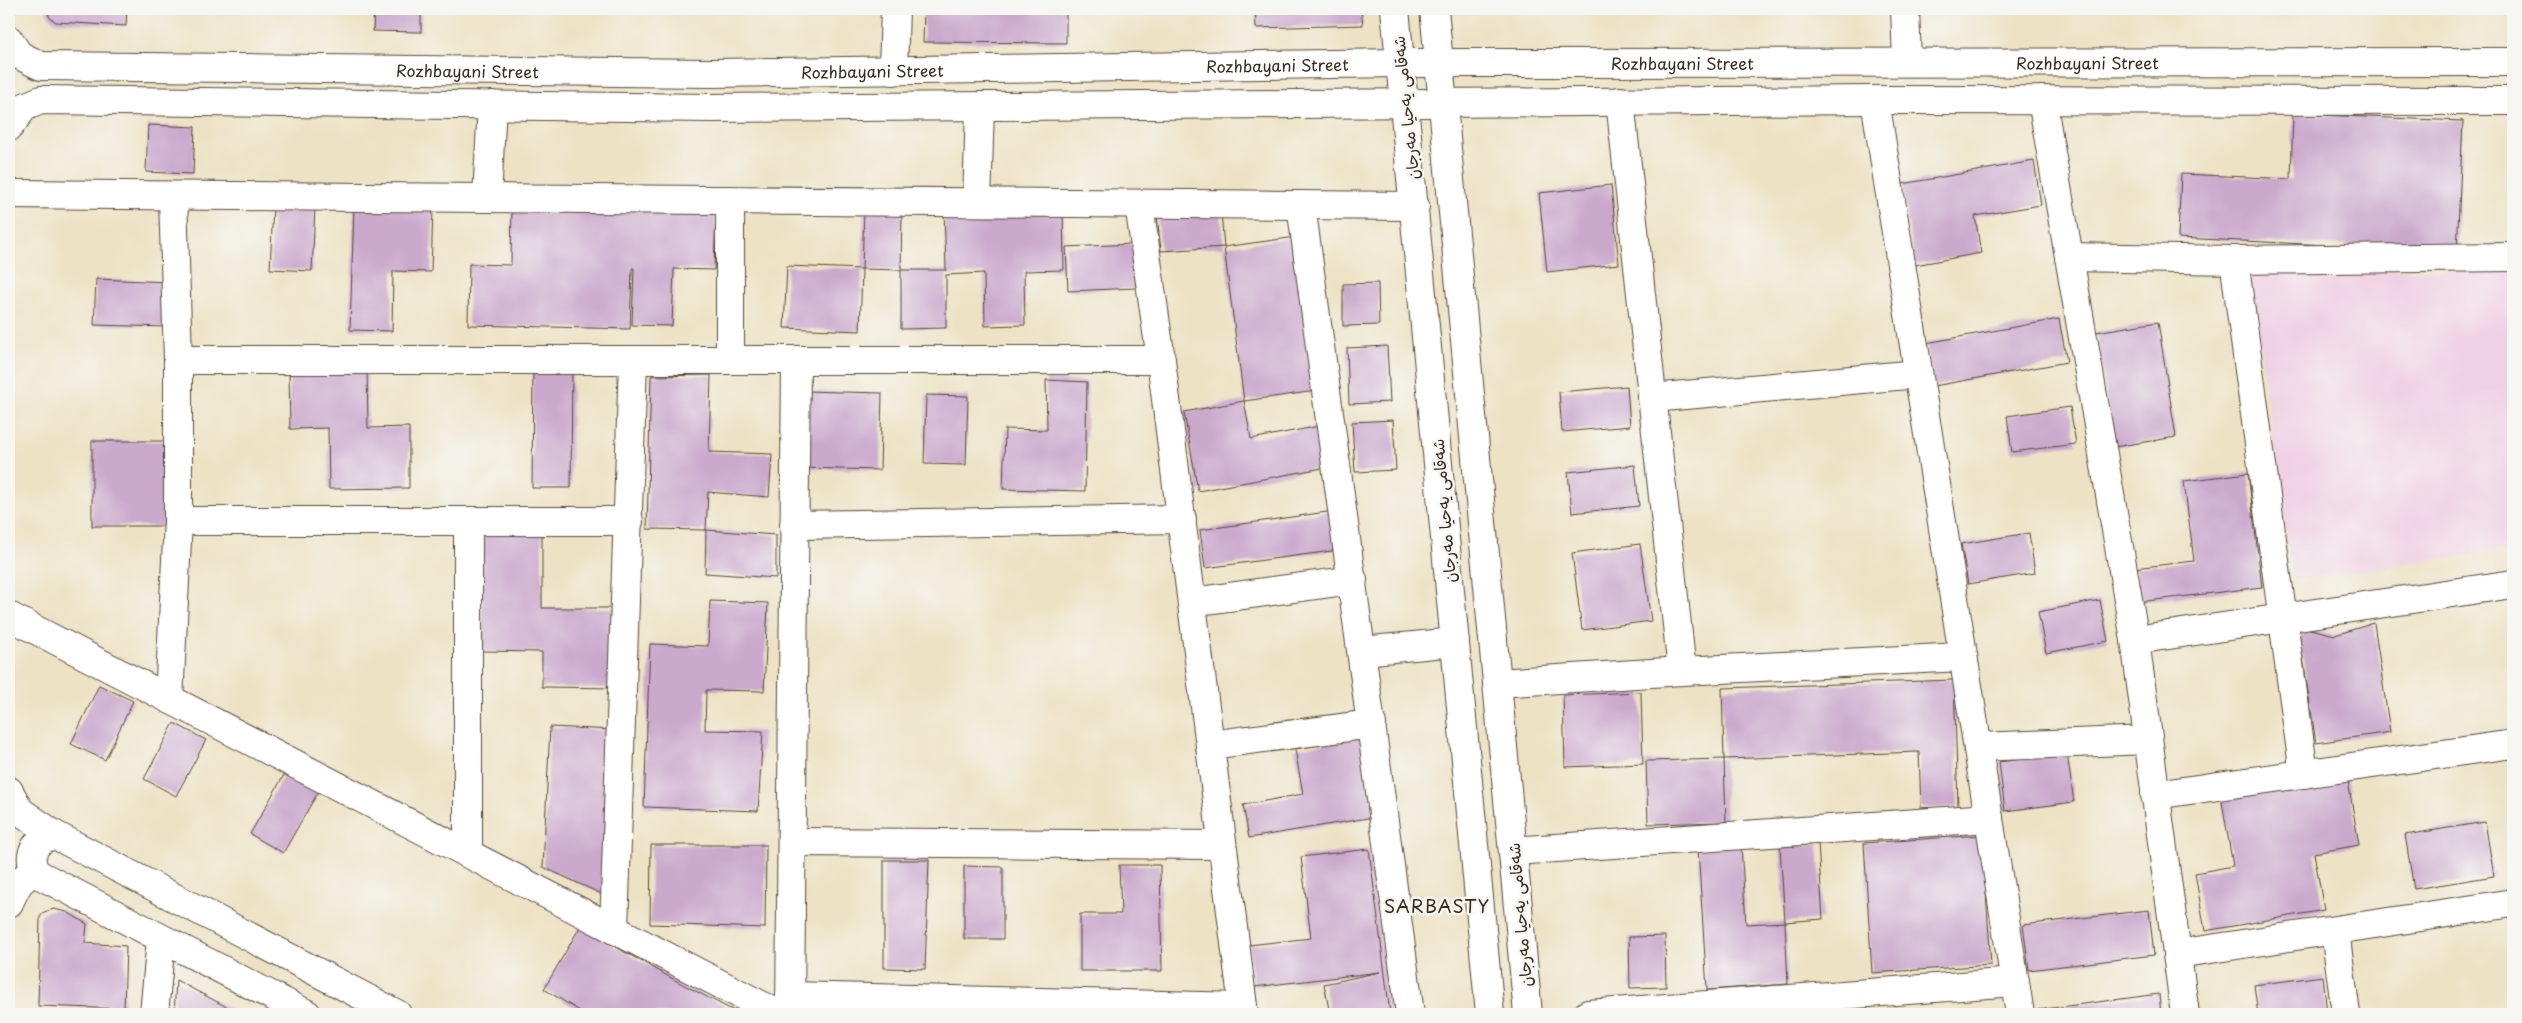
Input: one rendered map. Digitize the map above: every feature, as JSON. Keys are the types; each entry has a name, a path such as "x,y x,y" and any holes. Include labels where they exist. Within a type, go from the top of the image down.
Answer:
{"street":[{"path":"894,71 895,9"},
{"name":"شەقامی یەحیا مەرجان","path":"1395,9 1490,1014"},
{"name":"شەقامی یەحیا مەرجان","path":"1434,9 1528,1014"},
{"path":"1905,9 1907,62"},
{"path":"9,40 19,55 41,66 32,74 30,86 32,92 41,100 24,107 9,127"},
{"path":"2128,62 2129,101"},
{"name":"Rozhbayani Street","path":"41,66 710,73 1400,63 2513,62"},
{"path":"710,73 711,108"},
{"name":"Rozhbayani Street","path":"41,100 711,108 980,108 1875,100 2513,101"},
{"path":"1875,100 2020,1014"},
{"path":"2042,100 2135,640 2185,1014"},
{"path":"1620,101 1682,671"},
{"path":"487,198 492,105"},
{"path":"977,202 980,108"},
{"path":"9,194 1415,206"},
{"path":"169,699 178,521 178,360 173,196"},
{"path":"730,200 730,360"},
{"path":"9,616 614,930 786,1008 1244,1011 1182,519 1138,204"},
{"path":"1301,205 1410,1014"},
{"path":"2069,257 2234,260 2513,257"},
{"path":"2234,260 2304,774"},
{"path":"178,360 1161,360"},
{"path":"614,930 633,360"},
{"path":"786,1008 792,842 796,360"},
{"path":"1652,398 1918,374"},
{"path":"794,525 1182,519"},
{"path":"178,521 629,521"},
{"path":"468,521 468,854"},
{"path":"1192,602 1353,580"},
{"path":"2135,640 2513,584"},
{"path":"1362,651 1455,642"},
{"path":"1497,683 1682,671 1963,657"},
{"path":"1210,745 1372,724"},
{"path":"1978,746 2148,740"},
{"path":"2155,795 2513,744"},
{"path":"1469,786 1507,784"},
{"path":"9,791 20,811 55,835 397,1014"},
{"path":"1513,852 1989,818"},
{"path":"36,873 31,859 35,845 47,837 55,835"},
{"path":"792,842 1222,845"},
{"path":"9,903 21,880 30,874 36,873 307,1014"},
{"path":"2178,954 2513,903"},
{"path":"2335,931 2346,1014"},
{"path":"154,1014 161,939"},
{"path":"1588,1014 1714,1009 2015,982"}],"shaded area":[{"path":"2249,270 2513,271 2513,548 2293,580"}],"building":[{"path":"46,9 127,9 126,26 56,22 50,18"},
{"path":"374,9 421,9 421,32 373,31"},
{"path":"924,9 1066,9 1066,43 923,42"},
{"path":"1255,9 1361,9 1363,25 1256,28"},
{"path":"2293,114 2463,121 2457,251 2178,238 2181,174 2291,179"},
{"path":"148,125 195,127 193,174 146,172"},
{"path":"2034,161 2041,205 1975,216 1981,253 1915,265 1902,184"},
{"path":"1611,185 1619,264 1547,272 1539,193"},
{"path":"512,204 716,209 714,270 674,269 672,326 632,325 634,268 632,268 630,329 468,325 469,264 511,265"},
{"path":"273,206 315,208 312,271 270,269"},
{"path":"354,206 433,208 431,272 393,271 392,331 350,330"},
{"path":"1063,206 1064,270 1024,271 1025,325 985,326 984,273 946,275 946,328 901,329 901,270 946,270 944,209"},
{"path":"864,209 902,210 901,270 862,269"},
{"path":"1221,212 1224,247 1161,251 1157,215"},
{"path":"1296,237 1316,391 1244,401 1224,247"},
{"path":"1134,244 1136,288 1068,291 1066,247"},
{"path":"787,266 862,269 860,331 784,328"},
{"path":"96,279 169,282 168,327 94,325"},
{"path":"1378,283 1379,325 1343,326 1343,284"},
{"path":"2059,319 2067,362 1934,386 1926,343"},
{"path":"2158,322 2176,437 2114,447 2096,332"},
{"path":"1387,346 1390,402 1349,404 1347,348"},
{"path":"533,364 572,364 571,488 532,488"},
{"path":"367,367 368,428 409,427 409,488 329,489 328,428 290,429 289,369"},
{"path":"711,375 709,452 772,454 769,497 708,492 706,530 647,529 651,376"},
{"path":"1046,380 1087,382 1085,491 1003,489 1005,429 1047,430"},
{"path":"1627,386 1630,426 1562,432 1559,392"},
{"path":"803,391 882,393 880,470 802,468"},
{"path":"926,395 968,396 966,465 924,464"},
{"path":"1244,401 1251,439 1320,426 1328,467 1198,491 1184,412"},
{"path":"2070,407 2076,444 2012,452 2007,416"},
{"path":"1393,420 1396,470 1355,472 1352,422"},
{"path":"92,441 168,441 168,526 92,526"},
{"path":"1635,465 1639,506 1572,513 1568,472"},
{"path":"2248,473 2262,587 2139,602 2135,568 2194,561 2184,481"},
{"path":"1334,511 1339,550 1205,568 1200,530"},
{"path":"706,530 776,535 776,578 705,573"},
{"path":"482,532 542,532 542,608 618,608 618,688 542,687 542,652 482,651"},
{"path":"2029,533 2035,573 1968,584 1961,544"},
{"path":"1640,544 1651,621 1582,630 1572,553"},
{"path":"2100,600 2108,641 2046,653 2038,612"},
{"path":"710,601 768,603 764,691 706,690 705,730 763,731 758,811 644,807 650,644 708,646"},
{"path":"2374,623 2390,732 2316,743 2298,626 2335,635"},
{"path":"1954,680 1958,807 1921,808 1919,752 1724,759 1722,688"},
{"path":"99,685 133,701 105,760 71,744"},
{"path":"1641,692 1643,764 1565,767 1563,695"},
{"path":"174,723 206,740 176,796 144,779"},
{"path":"550,727 615,730 608,897 543,867"},
{"path":"1361,737 1374,817 1249,838 1243,805 1303,794 1295,749"},
{"path":"2067,753 2074,802 2005,811 1999,762"},
{"path":"1724,759 1726,822 1648,824 1646,761"},
{"path":"288,768 321,787 283,853 250,834"},
{"path":"2347,775 2359,845 2314,853 2324,910 2205,931 2195,873 2233,866 2221,796"},
{"path":"2485,822 2494,876 2414,889 2405,835"},
{"path":"1982,835 1991,965 1872,973 1864,843"},
{"path":"1818,844 1823,919 1785,922 1780,847"},
{"path":"651,845 766,845 765,928 650,924"},
{"path":"1741,845 1746,924 1785,922 1788,984 1707,990 1698,848"},
{"path":"1369,849 1390,1014 1330,1014 1324,984 1380,972 1254,987 1249,945 1311,938 1301,857"},
{"path":"884,860 929,860 925,969 884,968"},
{"path":"1119,865 1160,865 1162,971 1080,971 1080,914 1121,914"},
{"path":"964,866 1003,867 1003,939 964,939"},
{"path":"54,909 67,912 87,924 85,943 126,946 124,1009 38,1006 40,917 44,912"},
{"path":"2149,910 2154,955 2029,970 2023,925"},
{"path":"580,927 740,1014 585,1014 544,989"},
{"path":"1665,936 1666,987 1630,988 1629,937"},
{"path":"2323,976 2327,1014 2258,1014 2254,985"},
{"path":"176,980 240,1014 174,1014"},
{"path":"2159,994 2161,1014 2038,1014 2037,1010"}],"district":[{"name":"SARBASTY","path":"1437,905"}]}
